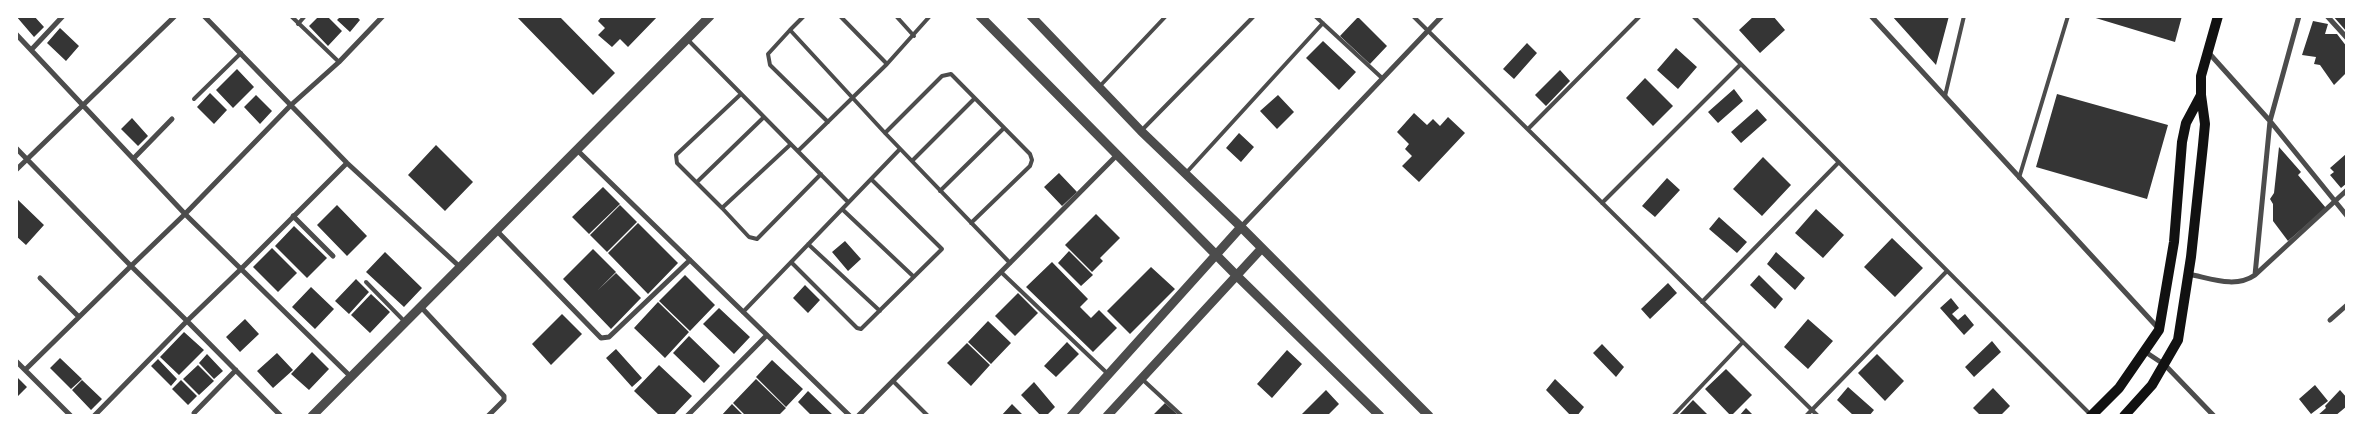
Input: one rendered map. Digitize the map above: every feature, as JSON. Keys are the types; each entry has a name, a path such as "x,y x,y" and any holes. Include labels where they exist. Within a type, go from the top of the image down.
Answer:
{"main road":[{"path":"2124,416 2152,386 2178,340 2188,274 2205,124 2201,95 2201,76 2218,16"},
{"path":"2092,416 2120,388 2159,330 2174,242 2182,142 2186,123 2201,95"}],"street":[{"path":"32,49 63,16"},
{"path":"16,170 175,16"},
{"path":"204,16 347,163 460,267"},
{"path":"25,370 185,214 291,105 339,62 382,16"},
{"path":"312,416 710,16"},
{"path":"980,16 1216,255 1380,416"},
{"path":"1031,16 1140,131 1241,227 1429,416"},
{"path":"1071,416 1241,227 1442,16"},
{"path":"1871,16 2159,330"},
{"path":"2255,275 2270,120 2299,16"},
{"path":"2327,16 2347,38"},
{"path":"16,34 84,104 185,214 352,376"},
{"path":"2208,52 2270,120 2347,216"},
{"path":"134,158 172,119"},
{"path":"16,148 280,416"},
{"path":"577,150 850,416"},
{"path":"858,416 1118,154"},
{"path":"94,416 347,163"},
{"path":"2188,274 2238,282 2248,280 2347,190"},
{"path":"293,216 333,256"},
{"path":"497,231 600,338 610,337 690,260"},
{"path":"1107,416 1262,248"},
{"path":"40,278 79,317"},
{"path":"2330,320 2347,305"},
{"path":"421,307 504,396 504,400 488,416"},
{"path":"687,416 767,335"},
{"path":"2144,352 2165,365 2214,416"},
{"path":"16,361 71,416"},
{"path":"194,413 236,370"}],"lane":[{"path":"291,16 339,62"},
{"path":"298,24 306,16"},
{"path":"804,16 768,54 770,65 828,122"},
{"path":"840,16 887,64"},
{"path":"896,16 914,36"},
{"path":"798,151 887,64 930,16"},
{"path":"1140,131 1254,16"},
{"path":"1315,16 1382,78"},
{"path":"1413,16 1818,416"},
{"path":"1528,129 1640,16"},
{"path":"1694,16 2092,416"},
{"path":"1945,96 1964,16"},
{"path":"2020,178 2068,16"},
{"path":"1099,88 1165,17"},
{"path":"1185,174 1323,23"},
{"path":"790,30 900,149 1010,263"},
{"path":"687,39 848,202"},
{"path":"194,99 241,53"},
{"path":"1602,203 1741,64"},
{"path":"885,133 947,74 951,74 1030,154 1032,160 1030,166 971,223"},
{"path":"741,94 676,155 677,163 698,181 749,237 758,240 821,174"},
{"path":"912,161 974,99"},
{"path":"698,181 764,117"},
{"path":"940,190 1004,128"},
{"path":"722,208 791,144"},
{"path":"743,312 900,149"},
{"path":"1702,302 1839,162"},
{"path":"791,262 856,328 863,328 942,249 871,179"},
{"path":"842,209 914,277"},
{"path":"808,244 880,311"},
{"path":"1806,416 1948,271"},
{"path":"1001,272 1108,374"},
{"path":"366,282 406,322"},
{"path":"1673,416 1743,342"},
{"path":"1142,379 1182,416"},
{"path":"893,382 928,416"}],"building":[{"path":"16,16 34,16 44,27 34,37"},
{"path":"319,16 327,16 342,31 328,46 309,26"},
{"path":"341,16 356,16 360,20 350,32 337,20"},
{"path":"516,16 559,16 615,73 593,95"},
{"path":"602,16 658,16 628,47 620,39 612,47 598,35 605,28 598,21"},
{"path":"1754,16 1773,16 1785,30 1760,53 1739,30"},
{"path":"1892,16 1949,16 1936,65"},
{"path":"2089,16 2182,16 2175,42"},
{"path":"2333,16 2347,16 2347,32"},
{"path":"1358,17 1387,46 1370,64 1340,36"},
{"path":"2313,21 2328,24 2325,34 2337,34 2347,47 2347,72 2334,85 2320,65 2314,64 2316,57 2302,55"},
{"path":"60,28 79,46 66,61 47,43"},
{"path":"1323,41 1356,72 1339,90 1306,58"},
{"path":"1527,43 1537,53 1514,79 1503,69"},
{"path":"1676,48 1697,67 1678,89 1657,70"},
{"path":"237,69 254,87 233,108 216,90"},
{"path":"1560,70 1570,81 1546,106 1535,95"},
{"path":"1645,78 1673,106 1653,126 1626,98"},
{"path":"1734,89 1743,101 1718,123 1708,112"},
{"path":"210,93 227,110 214,124 197,107"},
{"path":"2057,94 2168,125 2147,199 2036,167"},
{"path":"256,95 272,111 260,124 244,107"},
{"path":"1278,95 1294,112 1277,129 1260,111"},
{"path":"1757,109 1767,120 1741,143 1731,132"},
{"path":"1414,113 1427,125 1433,119 1440,126 1448,117 1465,133 1419,182 1402,166 1412,156 1405,149 1409,144 1397,132"},
{"path":"132,118 148,136 138,146 121,129"},
{"path":"1239,133 1254,147 1241,162 1226,148"},
{"path":"436,145 473,182 445,211 408,175"},
{"path":"2279,147 2301,172 2298,175 2326,208 2288,241 2273,221 2273,204 2270,199 2274,193"},
{"path":"2346,154 2347,183 2341,188 2330,175 2334,172 2330,168"},
{"path":"1763,157 1791,185 1762,216 1733,189"},
{"path":"1059,173 1077,192 1062,206 1044,187"},
{"path":"1667,178 1680,190 1655,217 1642,206"},
{"path":"603,187 620,204 589,234 572,217"},
{"path":"16,198 44,225 26,245 16,236"},
{"path":"337,205 367,236 347,256 317,225"},
{"path":"620,205 637,222 607,252 590,235"},
{"path":"1816,209 1844,235 1823,258 1795,233"},
{"path":"1096,214 1120,238 1100,258 1103,261 1092,272 1065,245"},
{"path":"1719,217 1747,242 1737,253 1709,229"},
{"path":"638,223 678,263 648,294 608,253"},
{"path":"294,226 327,258 307,278 275,246"},
{"path":"1892,238 1923,268 1895,297 1864,267"},
{"path":"845,241 861,259 848,271 832,252"},
{"path":"272,248 297,273 278,292 253,267"},
{"path":"593,249 616,272 598,290 616,273 641,298 611,329 563,279"},
{"path":"1069,251 1093,275 1081,286 1058,263"},
{"path":"385,252 422,288 404,307 366,272"},
{"path":"1776,252 1805,278 1795,290 1767,264"},
{"path":"1052,262 1088,299 1080,307 1091,318 1099,310 1117,328 1093,352 1026,287"},
{"path":"1151,267 1175,289 1130,334 1107,311"},
{"path":"685,275 715,305 690,331 659,301"},
{"path":"1759,275 1783,299 1775,309 1750,285"},
{"path":"356,279 369,292 349,314 335,301"},
{"path":"1668,283 1677,293 1650,319 1641,309"},
{"path":"805,285 820,300 808,313 793,298"},
{"path":"311,287 334,309 315,329 292,307"},
{"path":"1018,293 1038,313 1015,336 995,316"},
{"path":"371,294 390,312 370,333 351,315"},
{"path":"1951,298 1959,308 1952,314 1958,320 1965,314 1974,325 1964,335 1940,308"},
{"path":"658,302 689,332 665,358 634,328"},
{"path":"719,308 750,337 734,354 703,324"},
{"path":"562,314 582,334 551,365 532,344"},
{"path":"245,319 259,334 240,352 226,337"},
{"path":"1808,319 1833,341 1808,369 1784,347"},
{"path":"988,321 1011,343 991,364 968,342"},
{"path":"184,332 204,350 179,375 160,357"},
{"path":"689,336 720,366 704,383 673,353"},
{"path":"1992,341 2001,352 1974,377 1965,367"},
{"path":"1067,342 1079,354 1056,377 1044,366"},
{"path":"967,343 990,365 971,386 947,363"},
{"path":"1602,344 1624,367 1616,377 1593,353"},
{"path":"616,349 642,378 632,387 606,358"},
{"path":"1287,350 1302,364 1272,398 1257,384"},
{"path":"312,352 329,369 309,390 291,374"},
{"path":"277,353 293,370 273,388 257,371"},
{"path":"207,354 223,371 214,379 199,363"},
{"path":"1877,354 1904,381 1885,401 1858,373"},
{"path":"60,358 82,379 71,389 50,368"},
{"path":"158,359 177,379 171,386 151,366"},
{"path":"772,360 803,389 786,407 756,377"},
{"path":"198,365 214,381 199,395 183,379"},
{"path":"659,365 692,396 673,416 660,416 634,391"},
{"path":"1726,369 1752,395 1731,416 1705,389"},
{"path":"16,376 27,387 16,398"},
{"path":"756,379 786,408 778,416 746,416 733,403"},
{"path":"1555,379 1584,407 1577,416 1571,416 1546,390"},
{"path":"82,380 102,399 91,410 72,390"},
{"path":"181,380 197,396 188,405 172,389"},
{"path":"1034,382 1055,407 1046,416 1041,416 1021,395"},
{"path":"2315,385 2328,401 2311,414 2299,399"},
{"path":"1848,387 1874,410 1869,416 1854,416 1837,400"},
{"path":"1993,388 2010,406 2000,416 1981,416 1973,408"},
{"path":"1326,390 1339,404 1327,416 1300,416"},
{"path":"2340,390 2347,398 2347,406 2335,416 2317,416 2326,408 2325,406"},
{"path":"808,391 834,416 812,416 798,402"},
{"path":"1693,400 1709,416 1678,416"},
{"path":"1165,403 1179,416 1152,416"},
{"path":"732,404 744,416 721,416"},
{"path":"1012,404 1024,416 1001,416"},
{"path":"1746,408 1754,416 1739,416"}]}
